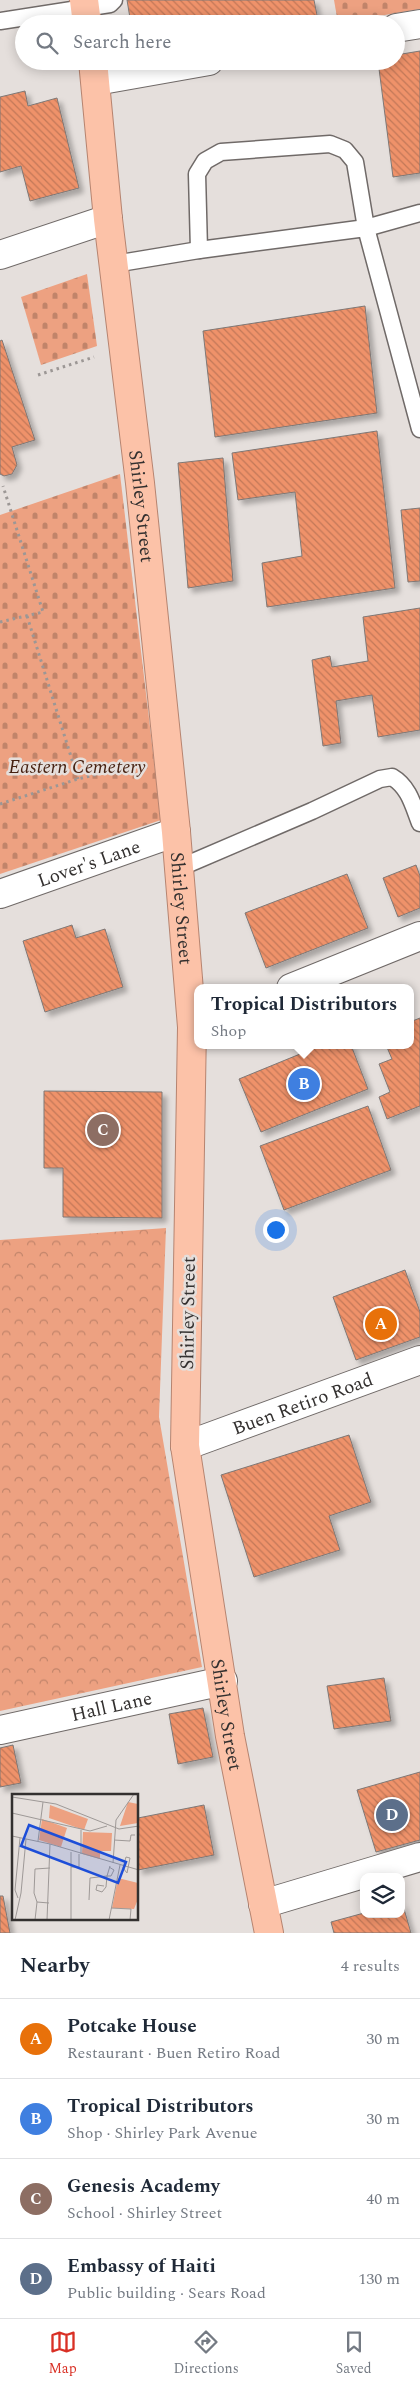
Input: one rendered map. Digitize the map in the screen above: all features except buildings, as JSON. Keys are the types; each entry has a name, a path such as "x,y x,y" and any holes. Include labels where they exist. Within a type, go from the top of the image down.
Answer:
{"highway":[{"name":"Shirley Street","path":"95,71 108,219 140,482 194,1016"},
{"name":"Shirley Street","path":"194,1049 185,1446 223,1681 230,1736 268,1933"}],"street":[{"path":"405,26 420,24"},
{"path":"0,255 108,219"},
{"name":"Lover's Lane","path":"0,894 176,832"},
{"path":"301,984 420,936"},
{"name":"Buen Retiro Road","path":"185,1446 420,1360"},
{"name":"Hall Lane","path":"0,1730 223,1681"},
{"path":"263,1904 420,1857"}],"lane":[{"path":"46,15 85,10 110,4 114,0"},
{"path":"0,21 15,19"},
{"path":"199,250 197,174 205,161 221,152 330,144 345,150 355,162 366,228 420,429"},
{"path":"114,264 199,250 366,228 420,213"},
{"path":"179,868 312,811 380,779 392,777 402,783 410,796 420,823"}],"path":[{"path":"38,375 95,357"},
{"path":"0,622 43,612 3,486"},
{"path":"26,616 78,779"},
{"path":"0,804 78,779 145,763"}],"green space":[{"path":"334,0 420,0 420,9 385,15 337,15"},
{"path":"87,274 97,346 41,365 21,297"},
{"name":"Eastern Cemetery","path":"120,474 161,820 0,874 0,515"},
{"path":"166,1228 159,1417 202,1667 0,1711 0,1240"}],"place":[{"name":"Tropical Distributors","path":"304,1084"},
{"name":"Genesis Academy","path":"103,1130"},
{"name":"Potcake House","path":"381,1324"},
{"name":"Embassy of Haiti","path":"392,1815"}]}
